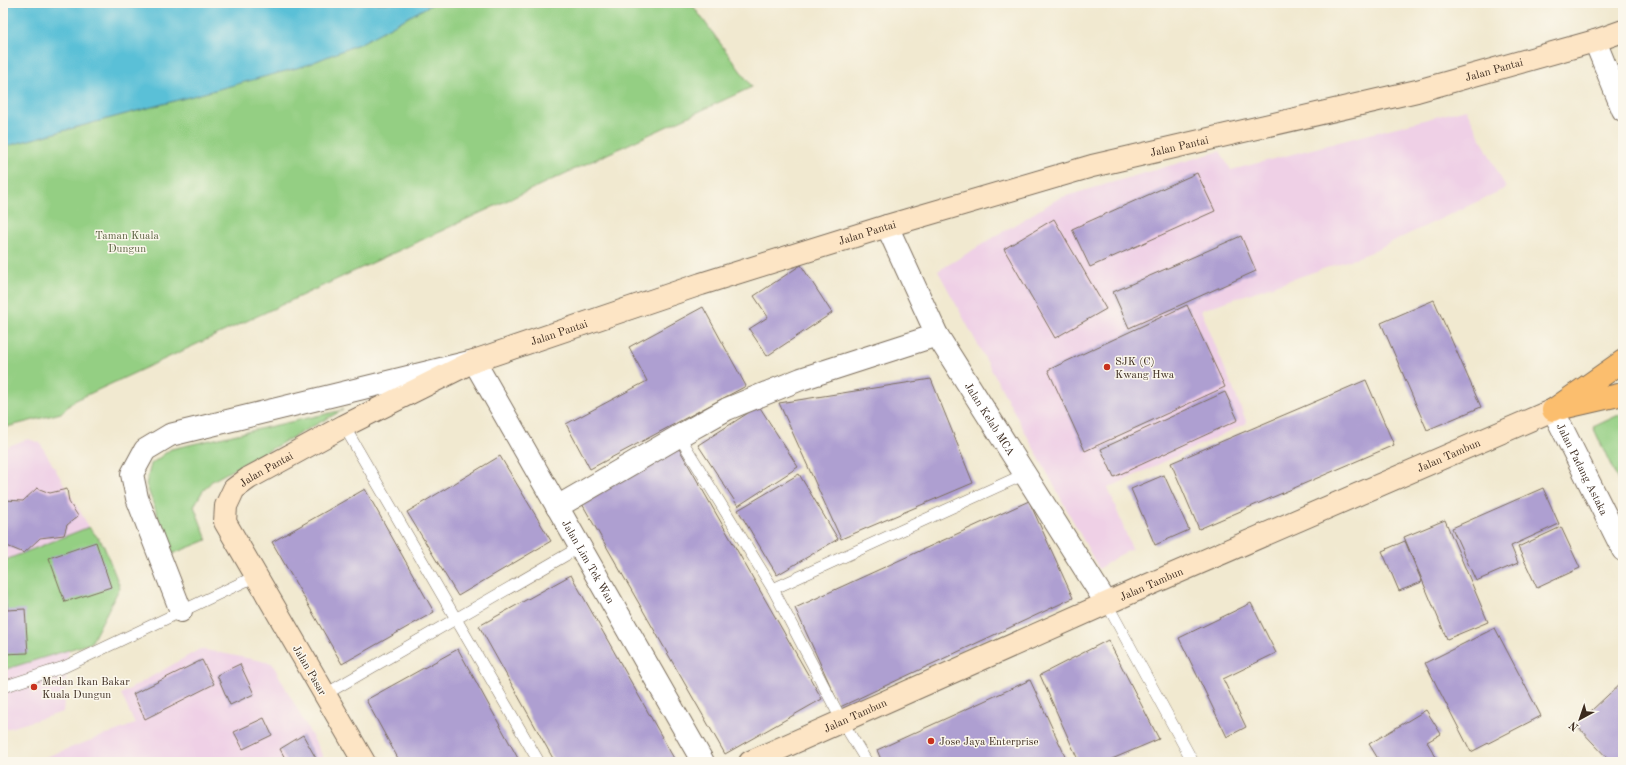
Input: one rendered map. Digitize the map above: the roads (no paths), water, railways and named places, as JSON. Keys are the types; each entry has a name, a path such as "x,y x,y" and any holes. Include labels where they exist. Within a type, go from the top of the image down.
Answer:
{"main road":[{"name":"Jalan Pantai","path":"256,576 225,522 226,506 234,489 249,478 344,426 474,361 701,284 887,226 1092,166 1417,91 1595,41 1623,31"},
{"path":"1553,410 1623,361"},
{"path":"1553,410 1623,394"},
{"name":"Jalan Tambun","path":"750,762 1107,604 1553,410"},
{"name":"Jalan Pasar","path":"256,576 324,696 364,762"}],"street":[{"path":"1595,41 1623,110"},
{"name":"Jalan Kelab MCA","path":"887,226 937,335 1107,604"},
{"path":"557,507 679,436 727,410 800,379 937,335"},
{"path":"181,611 137,498 132,474 145,450 170,435 474,361"},
{"name":"Jalan Lim Tek Wan","path":"474,361 703,762"},
{"name":"Jalan Padang Astaka","path":"1553,410 1623,550"}],"lane":[{"path":"344,426 539,762"},
{"path":"679,436 773,589 842,721 867,762"},
{"path":"773,589 1025,474"},
{"path":"324,696 580,547"},
{"path":"3,687 64,667 256,576"},
{"path":"1107,604 1193,762"}],"water":[{"path":"3,3 434,3 361,43 304,66 3,147"}],"place":[{"name":"SJK (C) Kwang Hwa","path":"1107,367"},
{"name":"Medan Ikan Bakar Kuala Dungun","path":"34,687"},
{"name":"Jose Jaya Enterprise","path":"931,741"}],"park label":[{"name":"Taman Kuala Dungun","path":"127,241"}]}
